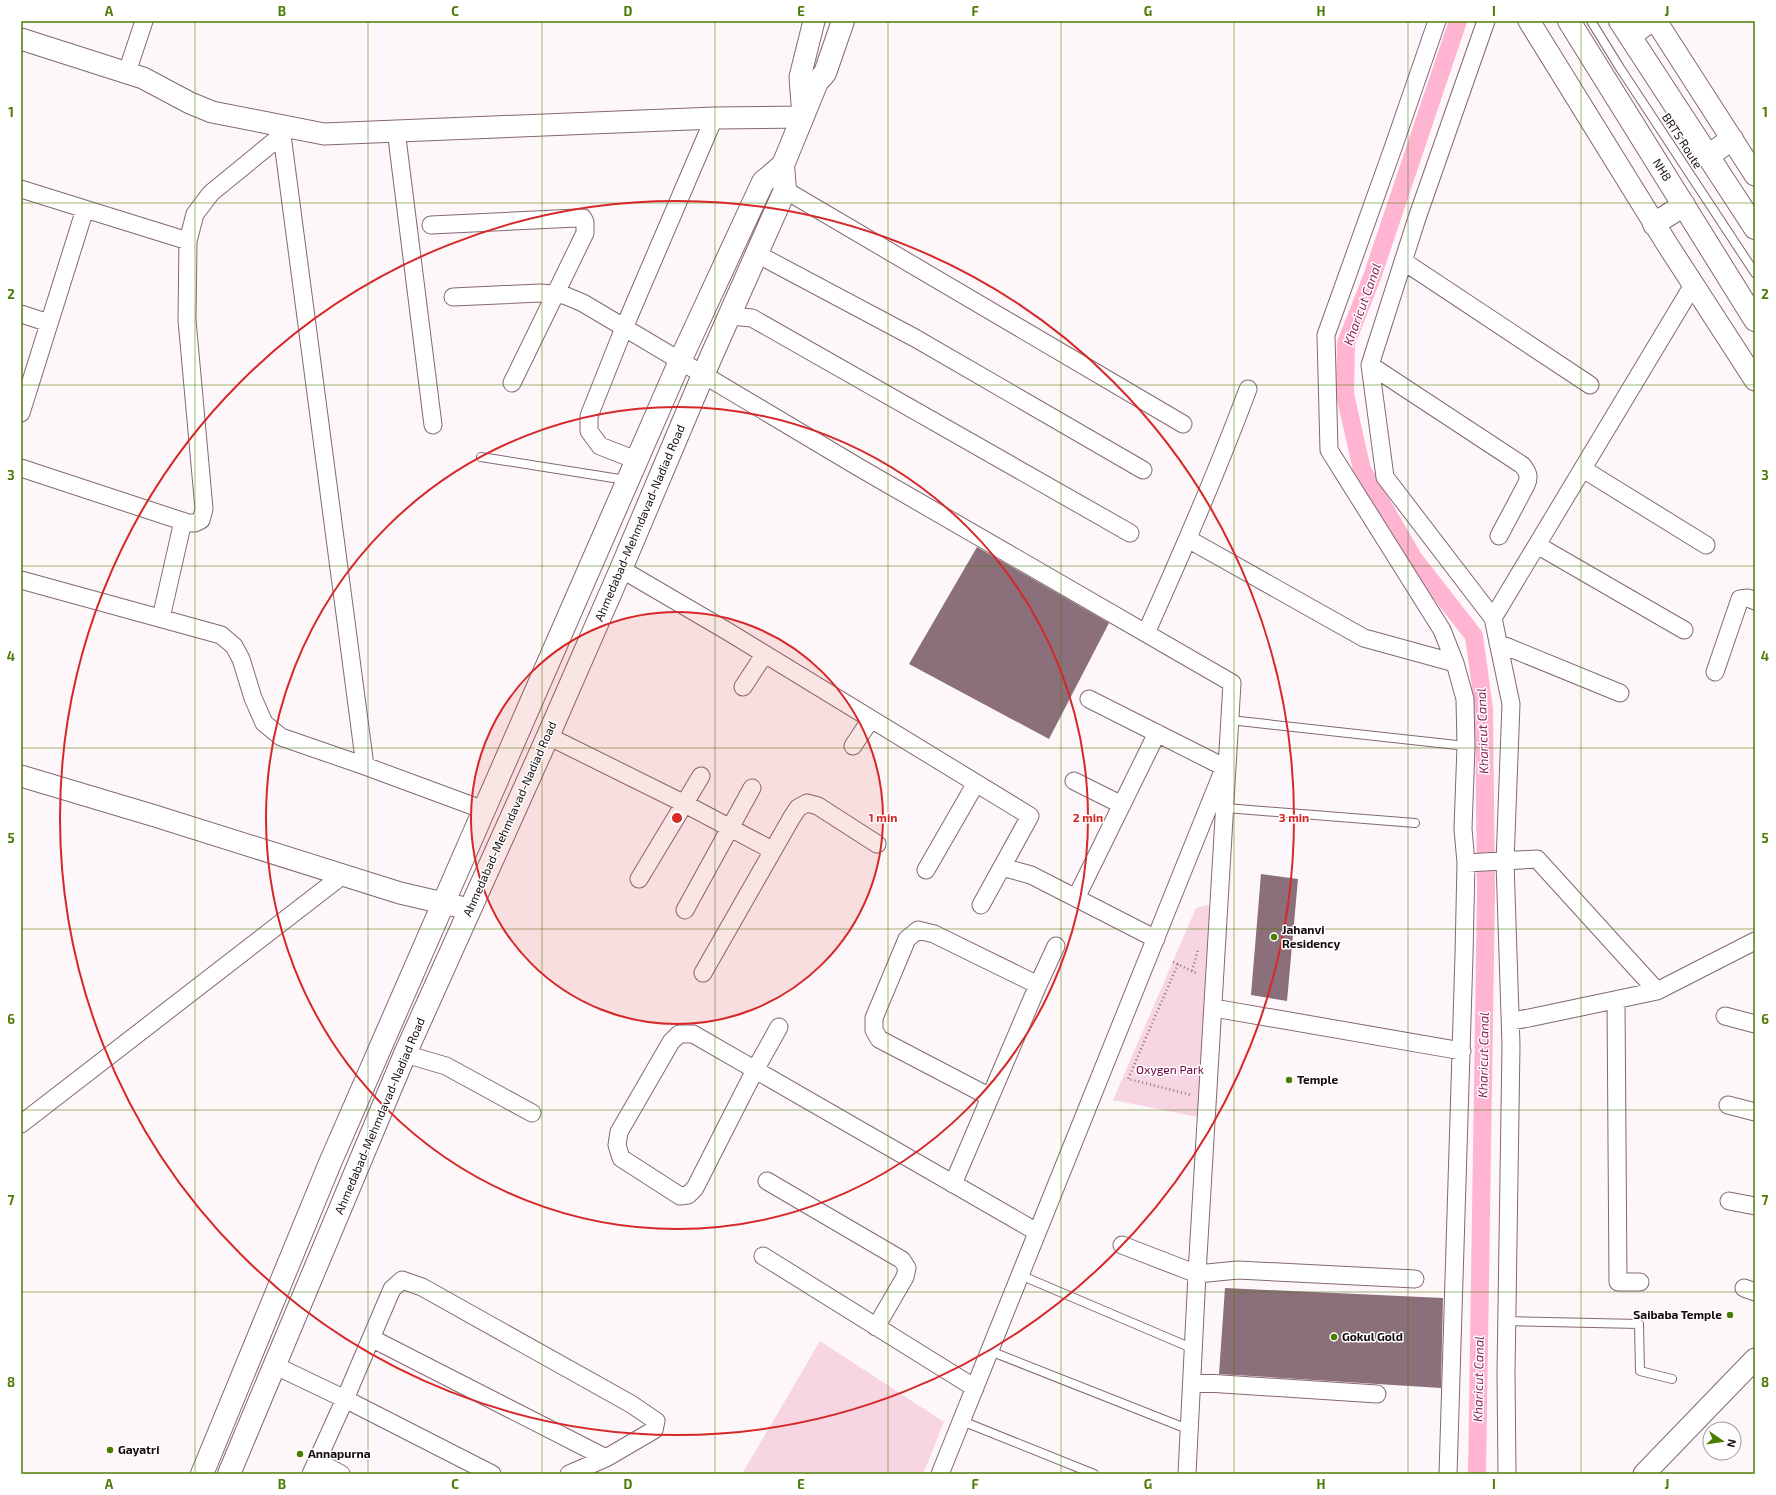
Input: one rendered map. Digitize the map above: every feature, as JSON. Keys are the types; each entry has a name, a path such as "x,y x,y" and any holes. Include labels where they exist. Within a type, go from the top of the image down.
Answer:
{"main road":[{"path":"817,82 815,70 831,21"},
{"path":"202,1474 330,1163 627,480 763,182 782,165 817,82 825,73 843,21"},
{"name":"NH8","path":"1569,21 1755,320"},
{"path":"1650,21 1625,29 1755,228"},
{"path":"1708,156 1732,139"},
{"path":"782,165 786,190"},
{"name":"Ahmedabad-Mehmdavad-Nadiad Road","path":"229,1474 276,1366 405,1054 548,736 703,375 731,316 786,190"},
{"path":"1654,224 1684,205"}],"street":[{"path":"127,72 144,21"},
{"path":"21,39 144,78 190,103 212,112 286,132 324,134 714,118 803,117 800,77 814,21"},
{"path":"1437,21 1326,335 1329,450 1442,630 1465,699 1466,746 1463,829 1466,863 1462,1052 1448,1474"},
{"path":"1486,21 1403,261 1370,365 1386,477 1493,618 1511,704 1505,862 1511,1021 1507,1321 1507,1474"},
{"path":"1529,21 1654,224 1755,380"},
{"path":"1656,21 1755,176"},
{"path":"636,460 600,446 589,431 589,416 624,328 714,118"},
{"path":"396,130 432,425"},
{"path":"21,468 183,521 195,523 201,520 204,509 187,320 188,241 195,214 212,193 286,132"},
{"path":"286,132 365,766"},
{"path":"21,189 188,241"},
{"path":"786,190 1183,424"},
{"path":"21,413 85,209"},
{"path":"431,225 583,218 585,222 585,233 512,383"},
{"path":"757,254 915,338 1143,470"},
{"path":"1403,261 1590,385"},
{"path":"1493,618 1693,285"},
{"path":"453,297 540,293 564,295 583,303 703,375 1232,683 1226,763 1226,808 1197,1274 1187,1474"},
{"path":"21,314 50,323"},
{"path":"731,316 752,318 1130,533"},
{"path":"1370,365 1522,465 1527,470 1529,479 1499,536"},
{"path":"1146,633 1218,469 1248,389"},
{"path":"1583,469 1706,545"},
{"path":"161,618 183,521"},
{"path":"1188,539 1364,638 1454,663"},
{"path":"1537,545 1684,630"},
{"path":"621,569 1030,816 981,905"},
{"path":"21,580 221,635 234,646 241,659 253,698 264,723 281,737 484,810"},
{"path":"1714,672 1740,599 1748,598 1755,601"},
{"path":"1498,643 1620,693"},
{"path":"743,687 764,654"},
{"path":"1089,699 1157,733 1226,763"},
{"path":"853,746 871,719"},
{"path":"1076,898 1157,733"},
{"path":"548,736 685,804 772,850"},
{"path":"940,1474 1226,763"},
{"path":"21,776 155,816 400,893 469,909"},
{"path":"639,879 701,776"},
{"path":"1074,781 1122,805"},
{"path":"926,870 976,783"},
{"path":"685,910 752,788"},
{"path":"703,973 772,850 798,808 807,803 818,806 877,844"},
{"path":"1466,863 1537,859 1657,991"},
{"path":"1002,867 1031,875 1156,939"},
{"path":"21,1124 343,875"},
{"path":"990,1097 879,1039 874,1030 874,1018 907,940 918,930 934,934 1038,985"},
{"path":"1511,1021 1657,991 1755,941"},
{"path":"953,1184 1056,946"},
{"path":"1616,1000 1618,1282 1640,1282"},
{"path":"1214,1008 1462,1052"},
{"path":"1724,1016 1755,1024"},
{"path":"779,1026 755,1070 695,1188 688,1195 680,1196 621,1158 617,1145 619,1132 671,1042 678,1034 693,1034 755,1070 953,1184 1037,1232"},
{"path":"405,1054 446,1066 532,1113"},
{"path":"1728,1105 1755,1112"},
{"path":"767,1181 902,1260 907,1268 905,1277 876,1327"},
{"path":"1729,1201 1755,1206"},
{"path":"1122,1245 1197,1274 1238,1270 1415,1279"},
{"path":"763,1256 975,1388"},
{"path":"341,1474 314,1468 392,1289 402,1280 422,1287 630,1404 656,1421 654,1430 606,1458 569,1474"},
{"path":"371,1338 606,1458"},
{"path":"1644,1474 1755,1359"},
{"path":"276,1366 345,1399 492,1474"},
{"path":"1192,1382 1377,1394"}],"lane":[{"name":"BRTS Route","path":"1591,21 1620,68 1755,273"},
{"path":"481,457 627,480"},
{"path":"1230,720 1466,746"},
{"path":"1226,808 1415,823"},
{"path":"1020,1275 1194,1349"},
{"path":"1507,1321 1639,1324 1640,1371 1672,1379"},
{"path":"990,1351 1190,1430"},
{"path":"962,1421 1094,1474"}],"path":[{"path":"1173,962 1192,970"},
{"path":"1178,964 1128,1080 1199,1096"}],"green space":[{"name":"Oxygen Park","path":"1207,905 1219,910 1207,1119 1113,1100 1196,908"},
{"path":"820,1341 944,1422 923,1474 742,1474"}],"building":[{"path":"977,547 1109,623 1049,739 909,664"},
{"name":"Jahanvi Residency","path":"1261,874 1298,879 1287,1001 1251,995"},
{"name":"Gokul Gold","path":"1225,1288 1443,1298 1441,1388 1219,1374"}],"waterway":[{"name":"Kharicut Canal","path":"1458,21 1372,277 1346,343 1345,394 1362,470 1414,559 1474,636 1484,709 1486,892 1477,1474"}],"place":[{"name":"Jahanvi Residency","path":"1274,937"},
{"name":"Temple","path":"1289,1080"},
{"name":"Saibaba Temple","path":"1730,1315"},
{"name":"Gokul Gold","path":"1334,1337"},
{"name":"Gayatri","path":"110,1450"},
{"name":"Annapurna","path":"300,1454"}]}
